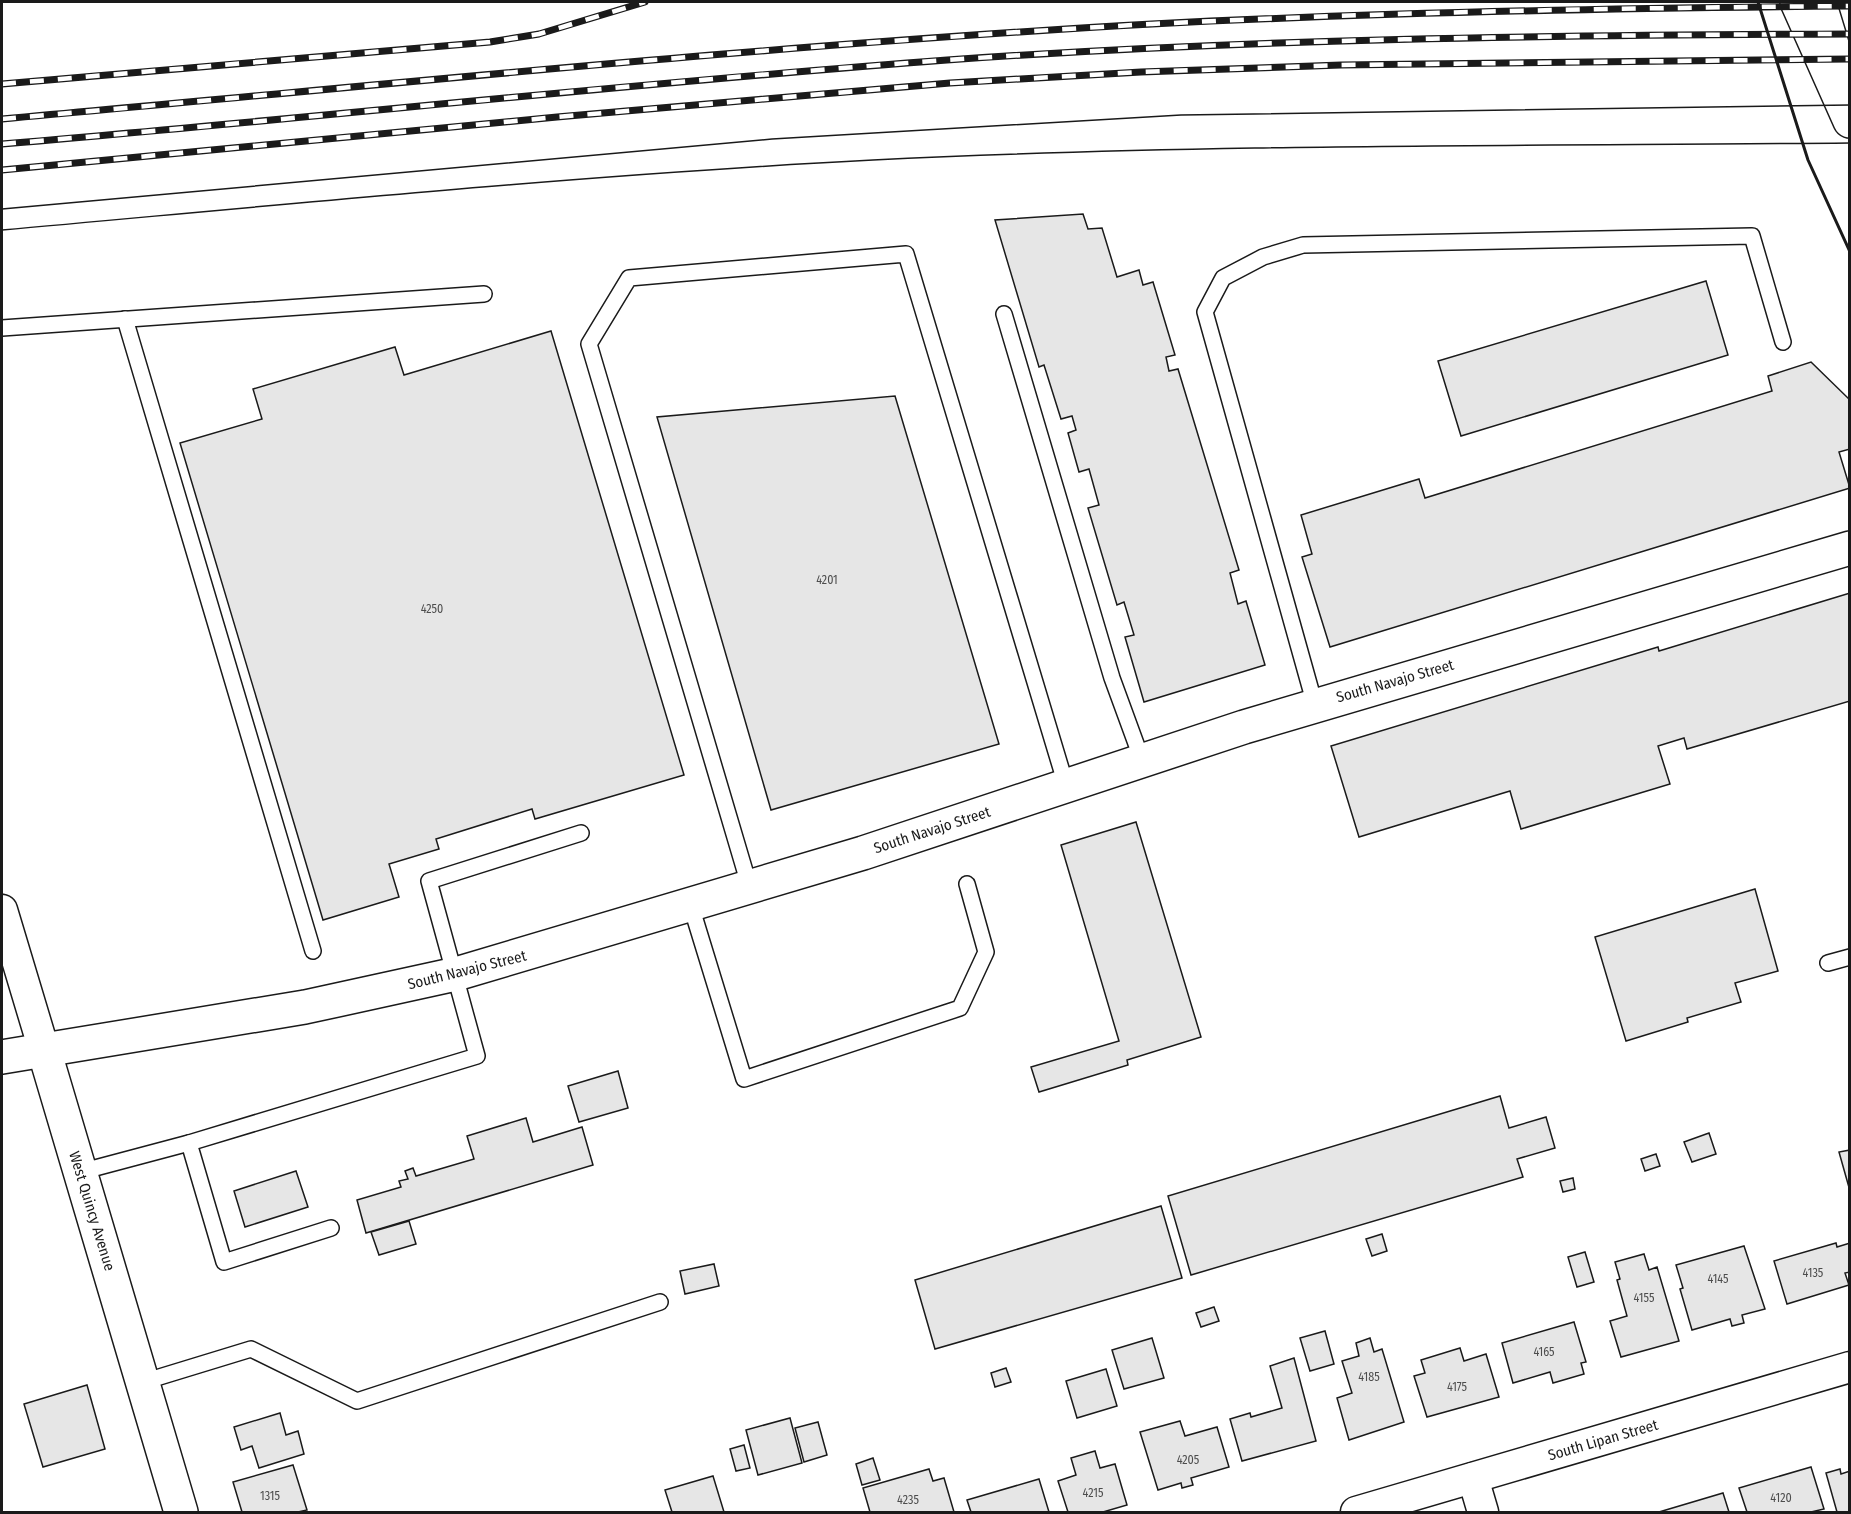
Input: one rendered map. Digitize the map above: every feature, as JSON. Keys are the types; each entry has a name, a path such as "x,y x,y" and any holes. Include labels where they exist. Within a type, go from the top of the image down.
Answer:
{"main road":[{"path":"1797,2 1850,121"},
{"path":"1819,2 1850,102"},
{"name":"South Navajo Street","path":"2,1057 305,1007 456,974 750,888 1315,705 1850,548"},
{"name":"West Quincy Avenue","path":"44,1050 181,1512"}],"street":[{"name":"West Quincy Avenue","path":"2,910 44,1050"},
{"name":"South Lipan Street","path":"1356,1512 1850,1367"},
{"path":"1473,1478 1483,1512"}],"lane":[{"path":"1315,705 1205,312 1223,278 1263,257 1303,245 1752,236 1784,342"},
{"path":"750,888 589,344 629,278 906,254 1066,785"},
{"path":"2,328 484,294"},
{"path":"1004,314 1112,678 1142,760"},
{"path":"125,319 313,951"},
{"path":"80,1172 189,1143 477,1056 429,881 581,833"},
{"path":"691,906 744,1079 960,1008 986,952 967,884"},
{"path":"1828,963 1850,957"},
{"path":"189,1143 224,1262 331,1228"},
{"path":"143,1382 251,1349 357,1401 660,1302"}],"building":[{"path":"1083,214 1088,229 1102,228 1117,277 1139,270 1143,285 1153,282 1175,355 1166,357 1169,371 1178,369 1239,570 1230,573 1238,604 1246,601 1265,665 1144,702 1125,637 1134,635 1124,602 1117,605 1088,508 1099,505 1089,469 1079,472 1068,433 1076,430 1072,416 1061,419 1044,365 1039,367 995,220"},
{"path":"1706,281 1728,355 1461,436 1438,361"},
{"path":"551,331 684,775 535,819 532,809 436,839 439,849 389,864 399,897 323,920 180,443 262,419 253,389 395,347 404,375"},
{"path":"1811,362 1850,400 1850,449 1839,452 1850,488 1330,647 1302,557 1312,554 1301,515 1419,479 1425,498 1772,391 1768,376"},
{"path":"895,396 999,744 771,810 657,417"},
{"path":"1850,593 1850,701 1687,749 1684,738 1658,746 1670,784 1521,829 1510,791 1359,837 1331,746 1658,647 1659,651"},
{"path":"1136,822 1201,1037 1127,1060 1128,1065 1039,1092 1031,1067 1119,1041 1061,845"},
{"path":"1755,889 1778,971 1735,983 1741,1002 1687,1018 1688,1022 1626,1041 1595,937"},
{"path":"618,1071 628,1108 579,1122 568,1086"},
{"path":"1500,1096 1509,1128 1546,1117 1555,1148 1517,1159 1523,1177 1191,1275 1168,1196"},
{"path":"526,1118 533,1142 582,1127 593,1165 366,1233 357,1200 401,1187 399,1181 408,1179 405,1171 413,1168 416,1176 474,1159 467,1136"},
{"path":"1709,1133 1716,1154 1692,1162 1684,1142"},
{"path":"1850,1150 1850,1191 1839,1152"},
{"path":"1656,1154 1660,1166 1645,1171 1641,1159"},
{"path":"296,1171 308,1207 245,1227 234,1191"},
{"path":"1573,1178 1575,1189 1563,1192 1560,1181"},
{"path":"1161,1206 1182,1278 935,1349 915,1280"},
{"path":"409,1221 416,1244 379,1255 371,1232"},
{"path":"1382,1234 1387,1251 1372,1256 1366,1239"},
{"path":"1836,1243 1837,1247 1850,1243 1850,1272 1845,1273 1849,1285 1787,1304 1774,1261"},
{"path":"1744,1246 1765,1309 1742,1315 1744,1323 1732,1326 1730,1319 1692,1330 1680,1289 1683,1288 1676,1265"},
{"path":"1585,1252 1594,1282 1577,1287 1568,1257"},
{"path":"1644,1254 1649,1270 1657,1267 1679,1341 1621,1357 1610,1321 1627,1316 1617,1280 1620,1279 1615,1262"},
{"path":"714,1264 719,1286 685,1294 680,1271"},
{"path":"1214,1307 1219,1321 1201,1327 1196,1313"},
{"path":"1574,1322 1586,1362 1581,1363 1584,1374 1553,1383 1550,1372 1513,1383 1502,1343"},
{"path":"1325,1331 1334,1364 1310,1371 1300,1338"},
{"path":"1152,1338 1164,1378 1124,1389 1112,1350"},
{"path":"1370,1338 1374,1352 1382,1349 1404,1422 1349,1440 1337,1398 1352,1393 1342,1361 1359,1356 1356,1343"},
{"path":"1460,1348 1464,1361 1486,1354 1499,1397 1427,1417 1414,1376 1425,1373 1421,1360"},
{"path":"1294,1358 1316,1441 1242,1461 1230,1419 1250,1413 1251,1417 1282,1408 1270,1366"},
{"path":"1006,1368 1011,1382 995,1387 991,1373"},
{"path":"1106,1369 1117,1406 1077,1418 1066,1381"},
{"path":"87,1385 105,1449 43,1467 24,1404"},
{"path":"280,1413 286,1435 298,1431 304,1454 259,1468 252,1446 241,1450 234,1427"},
{"path":"790,1418 802,1463 758,1475 746,1430"},
{"path":"1180,1421 1185,1436 1217,1427 1229,1467 1191,1478 1193,1485 1182,1488 1181,1483 1158,1490 1140,1432"},
{"path":"818,1422 827,1455 804,1462 795,1428"},
{"path":"744,1445 750,1468 736,1471 730,1449"},
{"path":"1095,1451 1100,1468 1115,1464 1127,1505 1103,1512 1068,1512 1058,1481 1076,1475 1071,1458"},
{"path":"873,1458 880,1480 862,1485 856,1464"},
{"path":"293,1465 307,1510 242,1512 233,1482"},
{"path":"1811,1467 1824,1509 1811,1512 1747,1512 1739,1488"},
{"path":"929,1469 933,1481 944,1478 954,1512 870,1512 863,1488"},
{"path":"1840,1469 1841,1474 1850,1471 1850,1512 1837,1512 1826,1473"},
{"path":"713,1476 724,1512 672,1512 665,1490"},
{"path":"1039,1479 1049,1512 971,1512 967,1500"},
{"path":"1723,1493 1729,1512 1659,1512"}],"tram line":[{"path":"2,209 772,139 1181,115 1850,105"},
{"path":"2,230 546,182 873,160 1239,148 1850,143"}],"railway":[{"path":"2,84 490,42 539,34 645,2"},
{"path":"2,119 720,54 1152,24 1588,9 1850,6"},
{"path":"2,144 711,79 1060,53 1398,40 1850,34"},
{"path":"2,170 557,117 950,83 1141,72 1341,65 1850,59"}],"wall":[{"path":"1758,2 1808,160 1850,252"}]}
